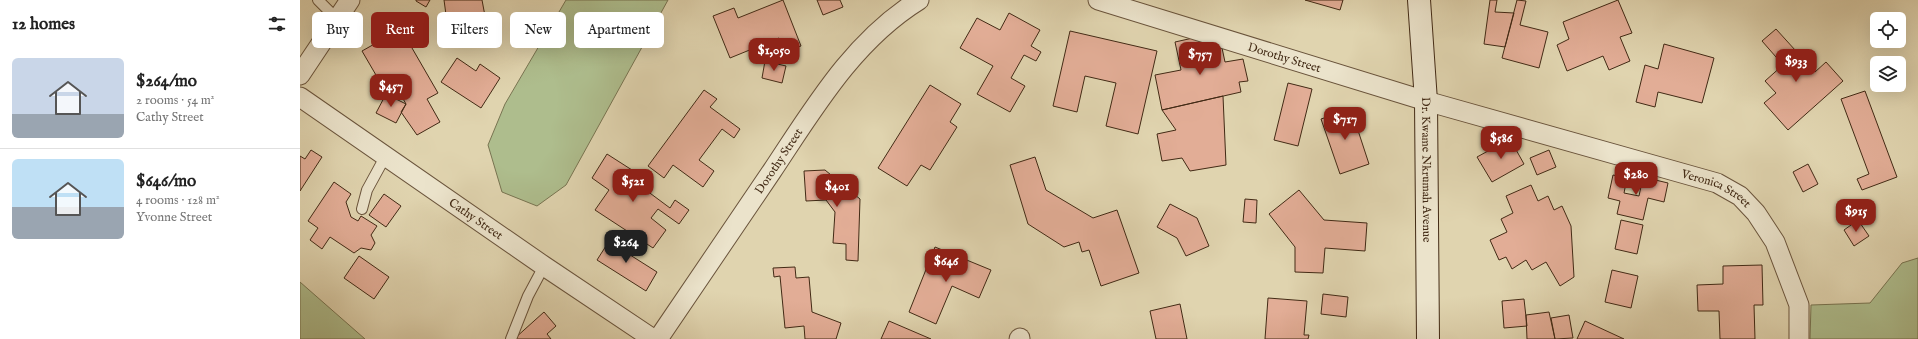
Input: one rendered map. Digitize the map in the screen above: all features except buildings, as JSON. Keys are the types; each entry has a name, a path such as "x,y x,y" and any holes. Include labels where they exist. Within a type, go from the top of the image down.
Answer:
{"street":[{"path":"342,12 350,0"},
{"name":"Dorothy Street","path":"658,339 835,78 874,34 899,12 919,0"},
{"name":"Dorothy Street","path":"1098,0 1426,101"},
{"name":"Dr. Kwame Nkrumah Avenue","path":"1419,0 1426,101 1428,339"},
{"path":"300,75 318,48"},
{"name":"Cathy Street","path":"300,97 385,157 653,339"},
{"name":"Veronica Street","path":"1426,101 1717,183 1740,196 1756,213 1775,242 1781,256 1799,305 1799,339"}],"lane":[{"path":"318,0 330,12"},
{"path":"362,209 367,190 385,157"},
{"path":"511,339 528,296 544,266"}],"green space":[{"path":"566,0 668,0 661,12 574,12 574,48 642,48 566,185 537,206 502,192 488,145 505,104 538,48 566,48 566,12 559,12"},
{"path":"1918,258 1918,339 1810,339 1811,305 1870,303 1902,263"},
{"path":"300,282 365,339 300,339"}]}
